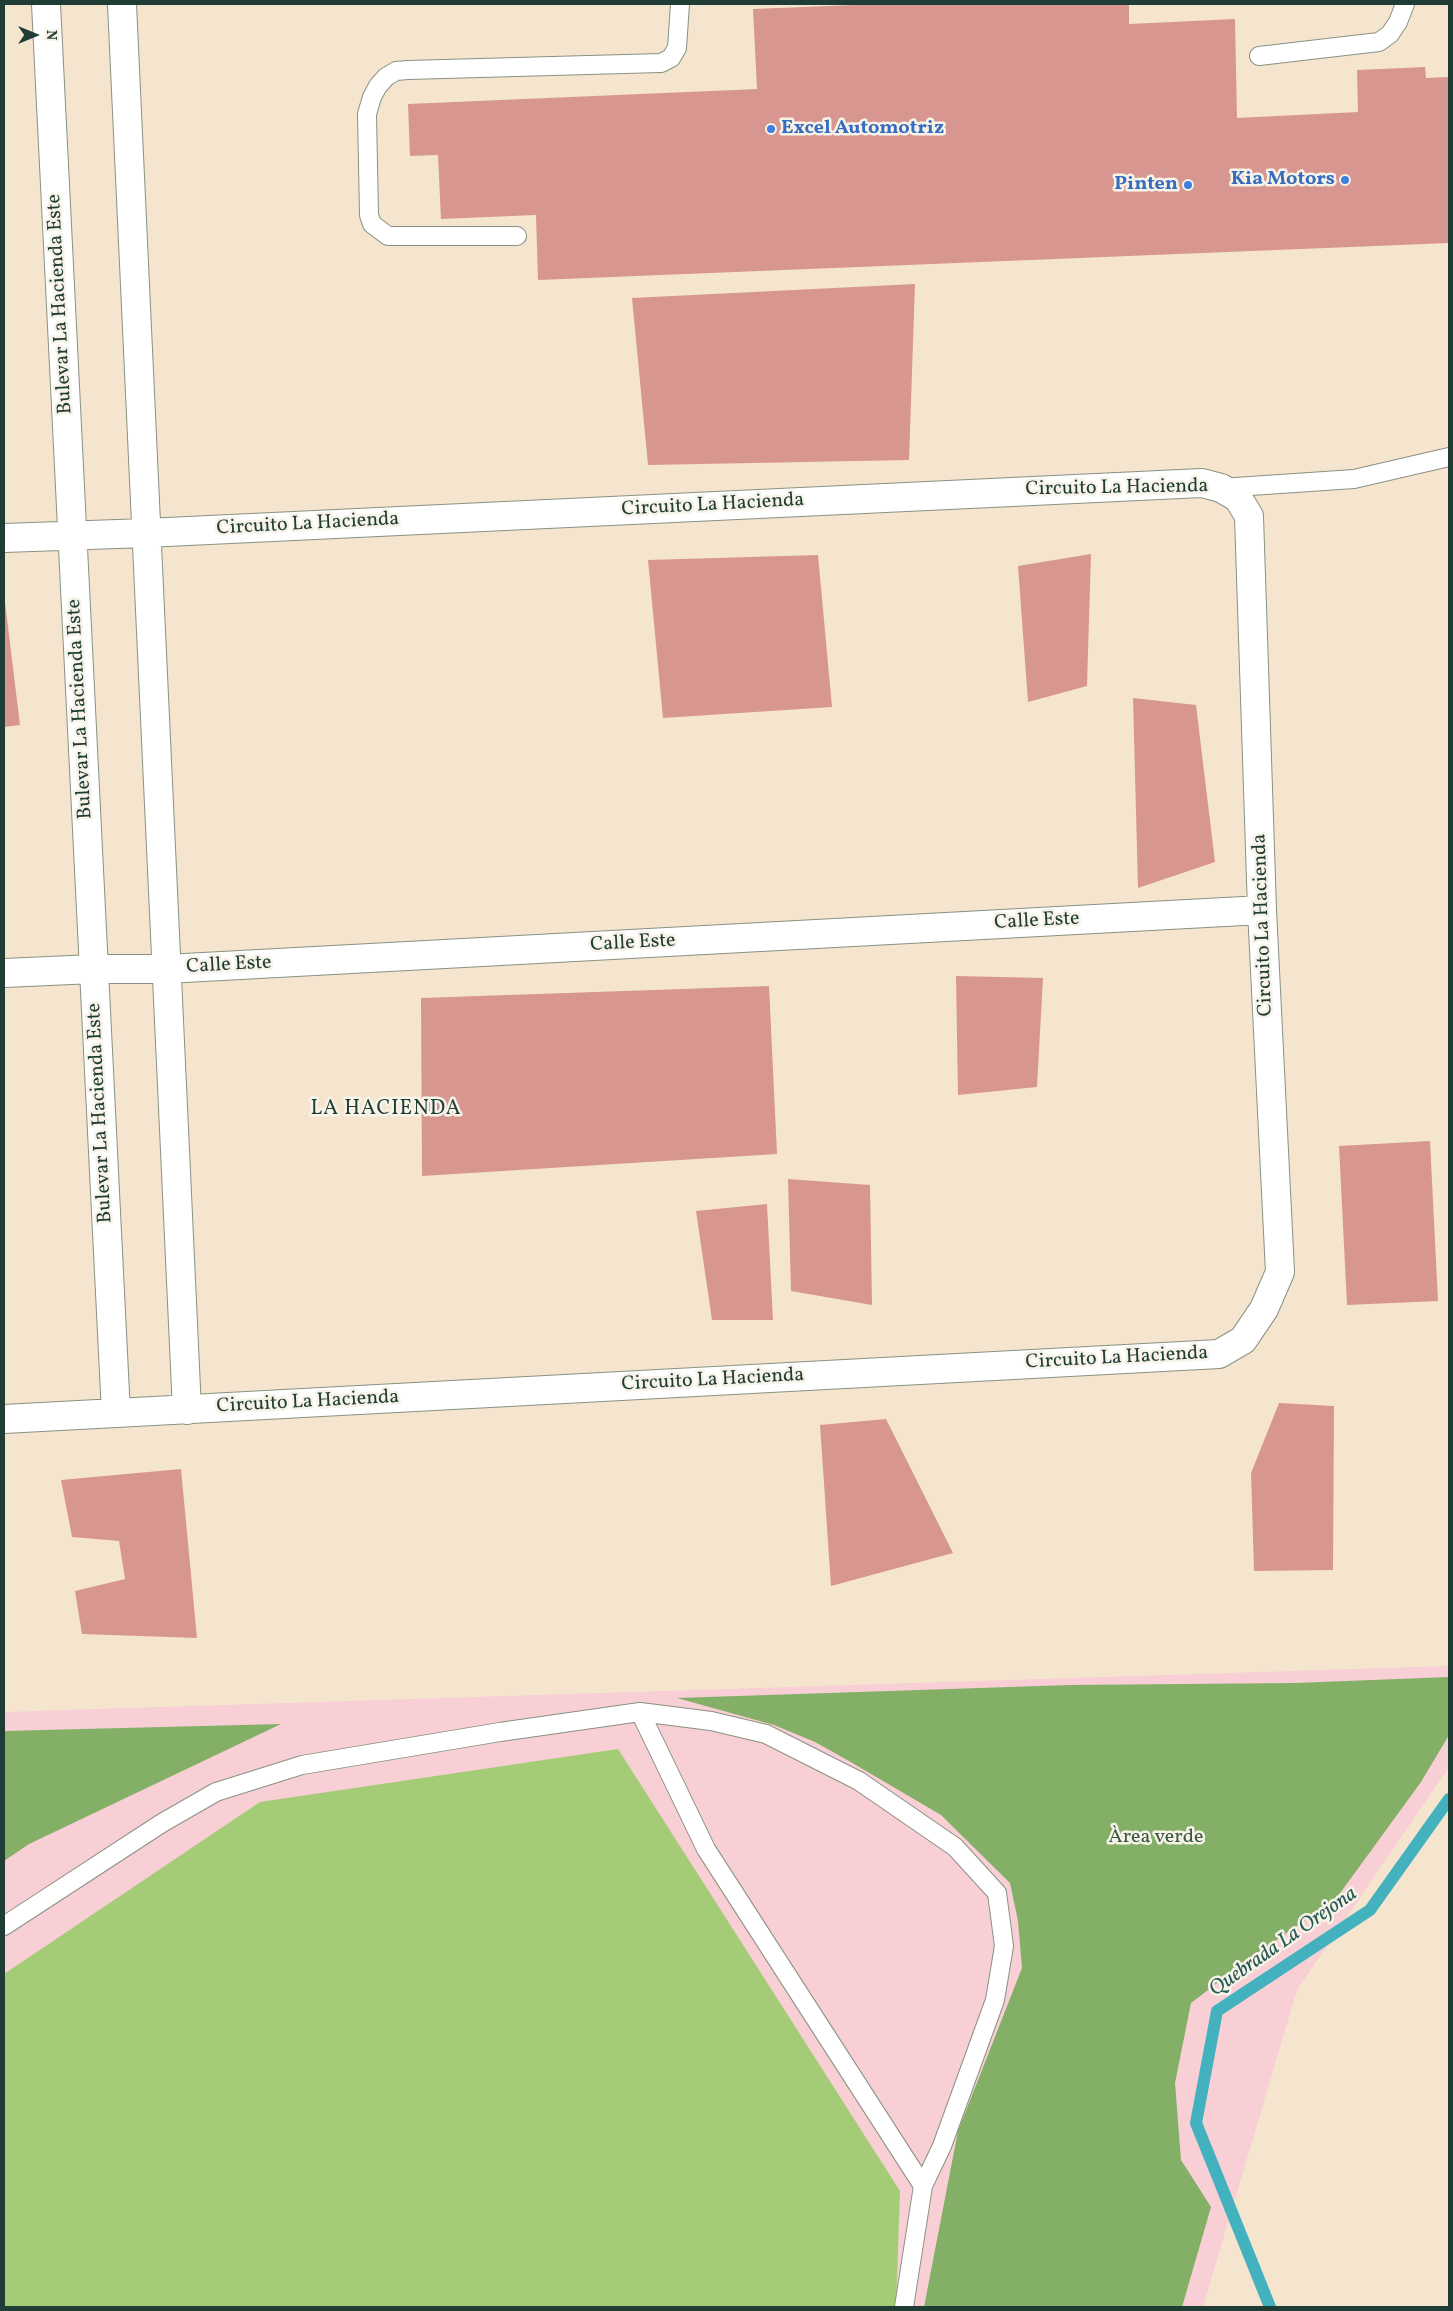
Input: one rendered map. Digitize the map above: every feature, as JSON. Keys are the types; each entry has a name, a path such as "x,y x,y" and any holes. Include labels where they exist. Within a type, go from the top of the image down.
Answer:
{"street":[{"name":"Bulevar La Hacienda Este","path":"46,4 116,1414"},
{"path":"122,4 187,1410"},
{"name":"Circuito La Hacienda","path":"4,538 72,534 146,533 1202,483 1221,488 1238,498 1250,516 1262,910 1280,1272 1264,1309 1243,1340 1218,1354 4,1420"},
{"name":"Calle Este","path":"4,973 94,969 166,969 1262,910"}],"lane":[{"path":"517,236 388,236 372,224 370,215 368,114 372,97 378,86 386,77 396,71 408,70 661,63 671,58 677,48 680,4"},
{"path":"1259,56 1378,42 1390,34 1398,22 1405,4"},
{"path":"1221,488 1354,479 1449,457"},
{"path":"640,1712 706,1848 923,2186"},
{"path":"4,1926 162,1823 216,1792 302,1765 500,1732 640,1712 711,1721 766,1734 859,1781 955,1846 997,1893 1004,1946 995,2000 942,2146 923,2186 904,2307"}],"shaded area":[{"path":"1449,1666 1449,1767 1297,1990 1203,2307 4,2307 4,1712"}],"green space":[{"name":"Àrea verde","path":"1449,1677 1449,1735 1421,1782 1335,1900 1247,1960 1191,2003 1175,2083 1181,2160 1211,2207 1182,2307 924,2307 958,2131 1022,1968 1018,1921 1010,1883 941,1815 815,1742 774,1725 677,1698 1070,1685 1295,1683"},
{"path":"281,1724 29,1844 4,1861 4,1731"},
{"path":"618,1749 900,2191 896,2307 4,2307 4,1974 260,1802"}],"building":[{"name":"Excel Automotriz","path":"879,4 1129,4 1129,24 1235,19 1237,118 1358,112 1357,70 1425,67 1426,78 1449,77 1449,243 538,280 536,215 441,219 438,155 410,156 408,104 757,89 753,9"},
{"path":"915,284 909,460 648,465 632,298"},
{"path":"1091,554 1087,686 1028,702 1018,566"},
{"path":"818,555 832,707 663,718 648,560"},
{"path":"4,594 20,725 4,727"},
{"path":"1133,698 1196,705 1215,862 1138,888"},
{"path":"956,976 1043,978 1037,1087 958,1095"},
{"path":"769,986 777,1154 422,1176 421,998"},
{"path":"1430,1141 1438,1301 1347,1305 1339,1146"},
{"path":"788,1179 870,1185 872,1305 791,1291"},
{"path":"767,1204 773,1320 712,1320 696,1211"},
{"path":"1279,1403 1334,1406 1333,1570 1254,1571 1251,1473"},
{"path":"886,1419 953,1553 831,1586 820,1425"},
{"path":"181,1469 197,1638 82,1634 75,1591 125,1579 119,1541 72,1537 61,1480"}],"waterway":[{"name":"Quebrada La Orejona","path":"1270,2307 1196,2123 1217,2011 1370,1910 1449,1799"}],"place":[{"name":"Excel Automotriz","path":"771,129"},
{"name":"Kia Motors","path":"1345,180"},
{"name":"Pinten","path":"1188,185"}],"district":[{"name":"LA HACIENDA","path":"386,1110"}]}
